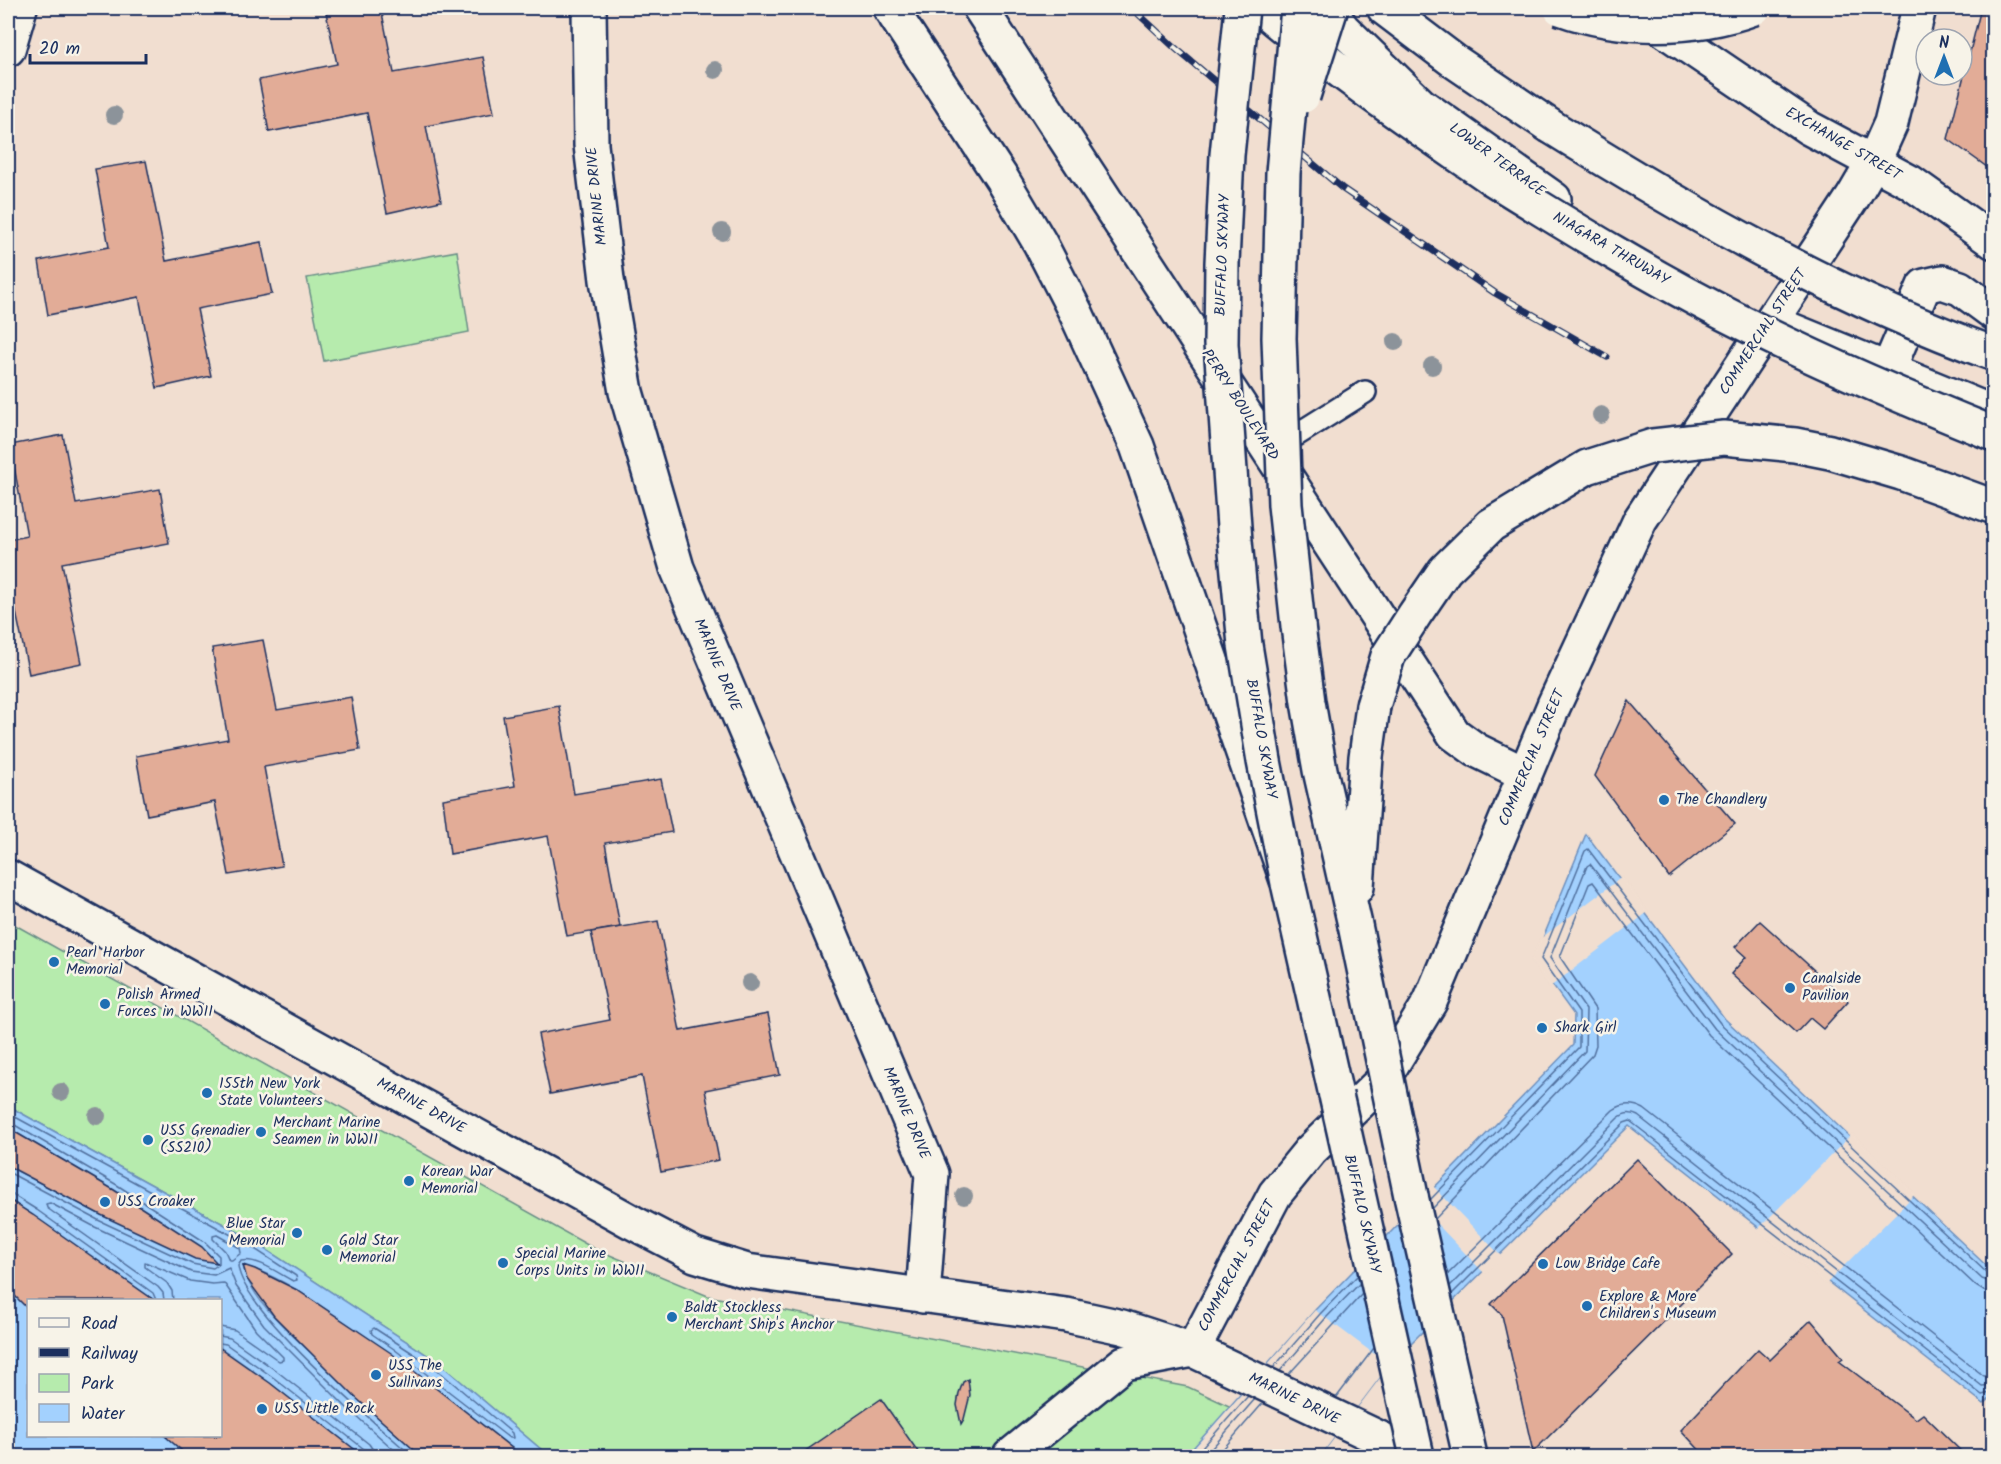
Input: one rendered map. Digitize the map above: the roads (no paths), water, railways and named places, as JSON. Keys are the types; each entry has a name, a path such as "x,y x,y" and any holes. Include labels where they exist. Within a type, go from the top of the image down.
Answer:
{"main road":[{"path":"8,49 20,8"},
{"name":"MARINE DRIVE","path":"589,8 591,145 607,280 626,392 677,568 932,1174 923,1296"},
{"path":"890,8 1002,178 1040,243 1108,380 1137,446 1288,883"},
{"name":"PERRY BOULEVARD","path":"980,8 1454,734 1476,750 1525,774"},
{"name":"BUFFALO SKYWAY","path":"1242,8 1227,155 1221,262 1221,344 1245,645 1264,761 1288,883 1415,1456"},
{"name":"NIAGARA THRUWAY","path":"1261,8 1307,47 1395,112 1490,177 1610,251 1738,321 1876,386 1994,434"},
{"path":"1298,8 1283,173 1279,338 1285,505 1308,702 1320,770 1355,925 1411,1196 1470,1456"},
{"path":"1283,173 1329,8"},
{"name":"LOWER TERRACE","path":"1329,8 1343,28 1421,105 1542,193 1723,298 1769,321 1994,413"},
{"path":"1384,8 1454,61 1550,126 1655,191 1790,265 1955,340 1994,354"},
{"path":"1560,8 1625,23 1681,24 1754,8"},
{"name":"EXCHANGE STREET","path":"1631,8 1809,128 1910,182 1994,242"},
{"name":"COMMERCIAL STREET","path":"1193,1350 1275,1194 1310,1151 1382,1081 1430,1002 1525,774 1640,520 1874,161 1891,123 1919,8"},
{"path":"1888,370 1924,286 1942,282 1960,288 1994,314"},
{"path":"1355,925 1366,757 1373,706 1388,656 1446,570 1491,525 1587,467 1653,446 1724,438 1795,445 1830,452 1900,473 1994,507"},
{"name":"MARINE DRIVE","path":"8,877 695,1255 747,1271 1066,1315 1122,1327 1193,1350 1415,1456"},
{"path":"1010,1456 1124,1363 1193,1350"}],"lane":[{"path":"1270,452 1365,392"}],"water":[{"path":"1586,834 1725,1019 1993,1272 1993,1396 1984,1404 1629,1126 1389,1365 1320,1456 1186,1456 1315,1310 1573,1045 1574,1015 1534,960"},
{"path":"8,1106 247,1237 438,1362 549,1456 522,1456 407,1367 336,1316 280,1280 243,1266 253,1290 281,1324 421,1456 363,1456 222,1349 222,1299 153,1299 8,1199 8,1166 101,1215 202,1247 114,1190 8,1128"},
{"path":"8,1289 27,1308 27,1437 166,1437 188,1456 8,1456"}],"railway":[{"path":"1132,8 1174,47 1343,189 1495,293 1607,357"}],"place":[{"name":"The Chandlery","path":"1664,800"},
{"name":"Pearl Harbor Memorial","path":"54,962"},
{"name":"Canalside Pavilion","path":"1790,988"},
{"name":"Polish Armed Forces in WWII","path":"105,1004"},
{"name":"Shark Girl","path":"1542,1028"},
{"name":"155th New York State Volunteers","path":"207,1093"},
{"name":"Merchant Marine Seamen in WWII","path":"261,1132"},
{"name":"USS Grenadier (SS210)","path":"148,1140"},
{"name":"Korean War Memorial","path":"409,1181"},
{"name":"USS Croaker","path":"105,1202"},
{"name":"Blue Star Memorial","path":"297,1233"},
{"name":"Gold Star Memorial","path":"327,1250"},
{"name":"Special Marine Corps Units in WWII","path":"503,1263"},
{"name":"Low Bridge Cafe","path":"1543,1264"},
{"name":"Explore & More Children's Museum","path":"1587,1306"},
{"name":"Baldt Stockless Merchant Ship's Anchor","path":"672,1317"},
{"name":"USS The Sullivans","path":"376,1375"},
{"name":"USS Little Rock","path":"262,1409"}]}
